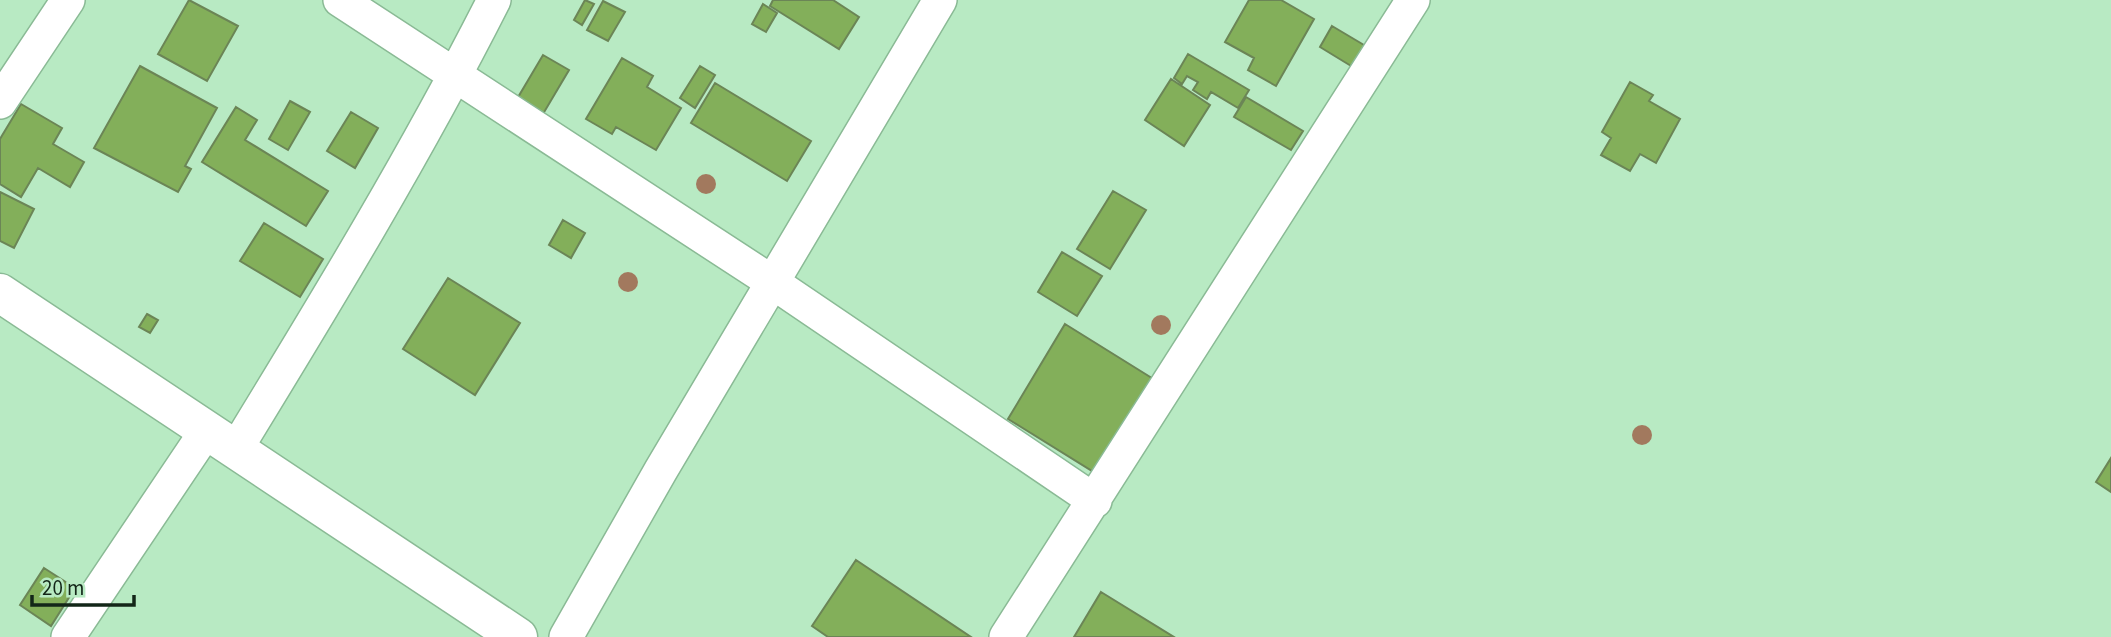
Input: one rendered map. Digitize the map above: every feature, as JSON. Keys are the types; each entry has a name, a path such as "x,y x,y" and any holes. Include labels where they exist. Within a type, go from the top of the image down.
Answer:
{"street":[{"path":"0,102 68,0"},
{"path":"340,0 772,282 1095,501"},
{"path":"68,637 333,290 456,75 494,0"},
{"path":"566,637 940,0"},
{"path":"1006,637 1413,0"},
{"path":"0,293 518,637"}],"building":[{"path":"189,0 238,26 207,81 158,54"},
{"path":"585,0 594,4 582,25 574,20"},
{"path":"773,0 833,0 859,17 839,49 770,6"},
{"path":"1249,0 1281,0 1314,19 1276,86 1248,70 1254,58 1225,42"},
{"path":"603,1 625,12 608,41 587,30"},
{"path":"763,4 777,13 766,32 752,24"},
{"path":"1332,26 1369,48 1356,69 1320,47"},
{"path":"1188,54 1249,90 1238,108 1211,92 1207,99 1193,90 1198,82 1187,76 1182,84 1174,78"},
{"path":"543,55 569,70 543,114 517,99"},
{"path":"622,58 653,76 647,87 681,108 656,150 616,127 612,134 586,119"},
{"path":"140,66 217,108 185,166 191,169 178,192 94,148"},
{"path":"700,66 715,75 695,108 680,98"},
{"path":"1171,79 1210,105 1184,146 1145,120"},
{"path":"1630,82 1653,95 1649,101 1680,119 1656,163 1640,154 1630,171 1601,155 1611,138 1602,132"},
{"path":"715,83 811,141 787,181 691,123"},
{"path":"1246,97 1303,131 1291,150 1234,117"},
{"path":"290,101 310,112 288,150 269,139"},
{"path":"21,104 62,128 53,144 84,162 70,187 38,168 21,197 0,184 0,139"},
{"path":"236,107 257,120 245,140 328,191 306,226 202,162"},
{"path":"351,112 378,128 355,168 327,151"},
{"path":"1113,191 1146,210 1110,269 1077,249"},
{"path":"0,192 34,209 14,248 0,241"},
{"path":"563,220 585,233 571,258 549,245"},
{"path":"264,223 323,259 300,297 240,261"},
{"path":"1062,252 1102,276 1077,316 1038,292"},
{"path":"448,278 520,323 475,395 403,349"},
{"path":"147,314 158,320 150,333 139,327"},
{"path":"1065,324 1155,380 1097,474 1008,419"},
{"path":"2111,458 2111,492 2096,482"},
{"path":"856,560 971,637 828,637 812,626"},
{"path":"44,568 75,588 51,626 20,605"},
{"path":"1101,592 1174,637 1074,637"}]}
